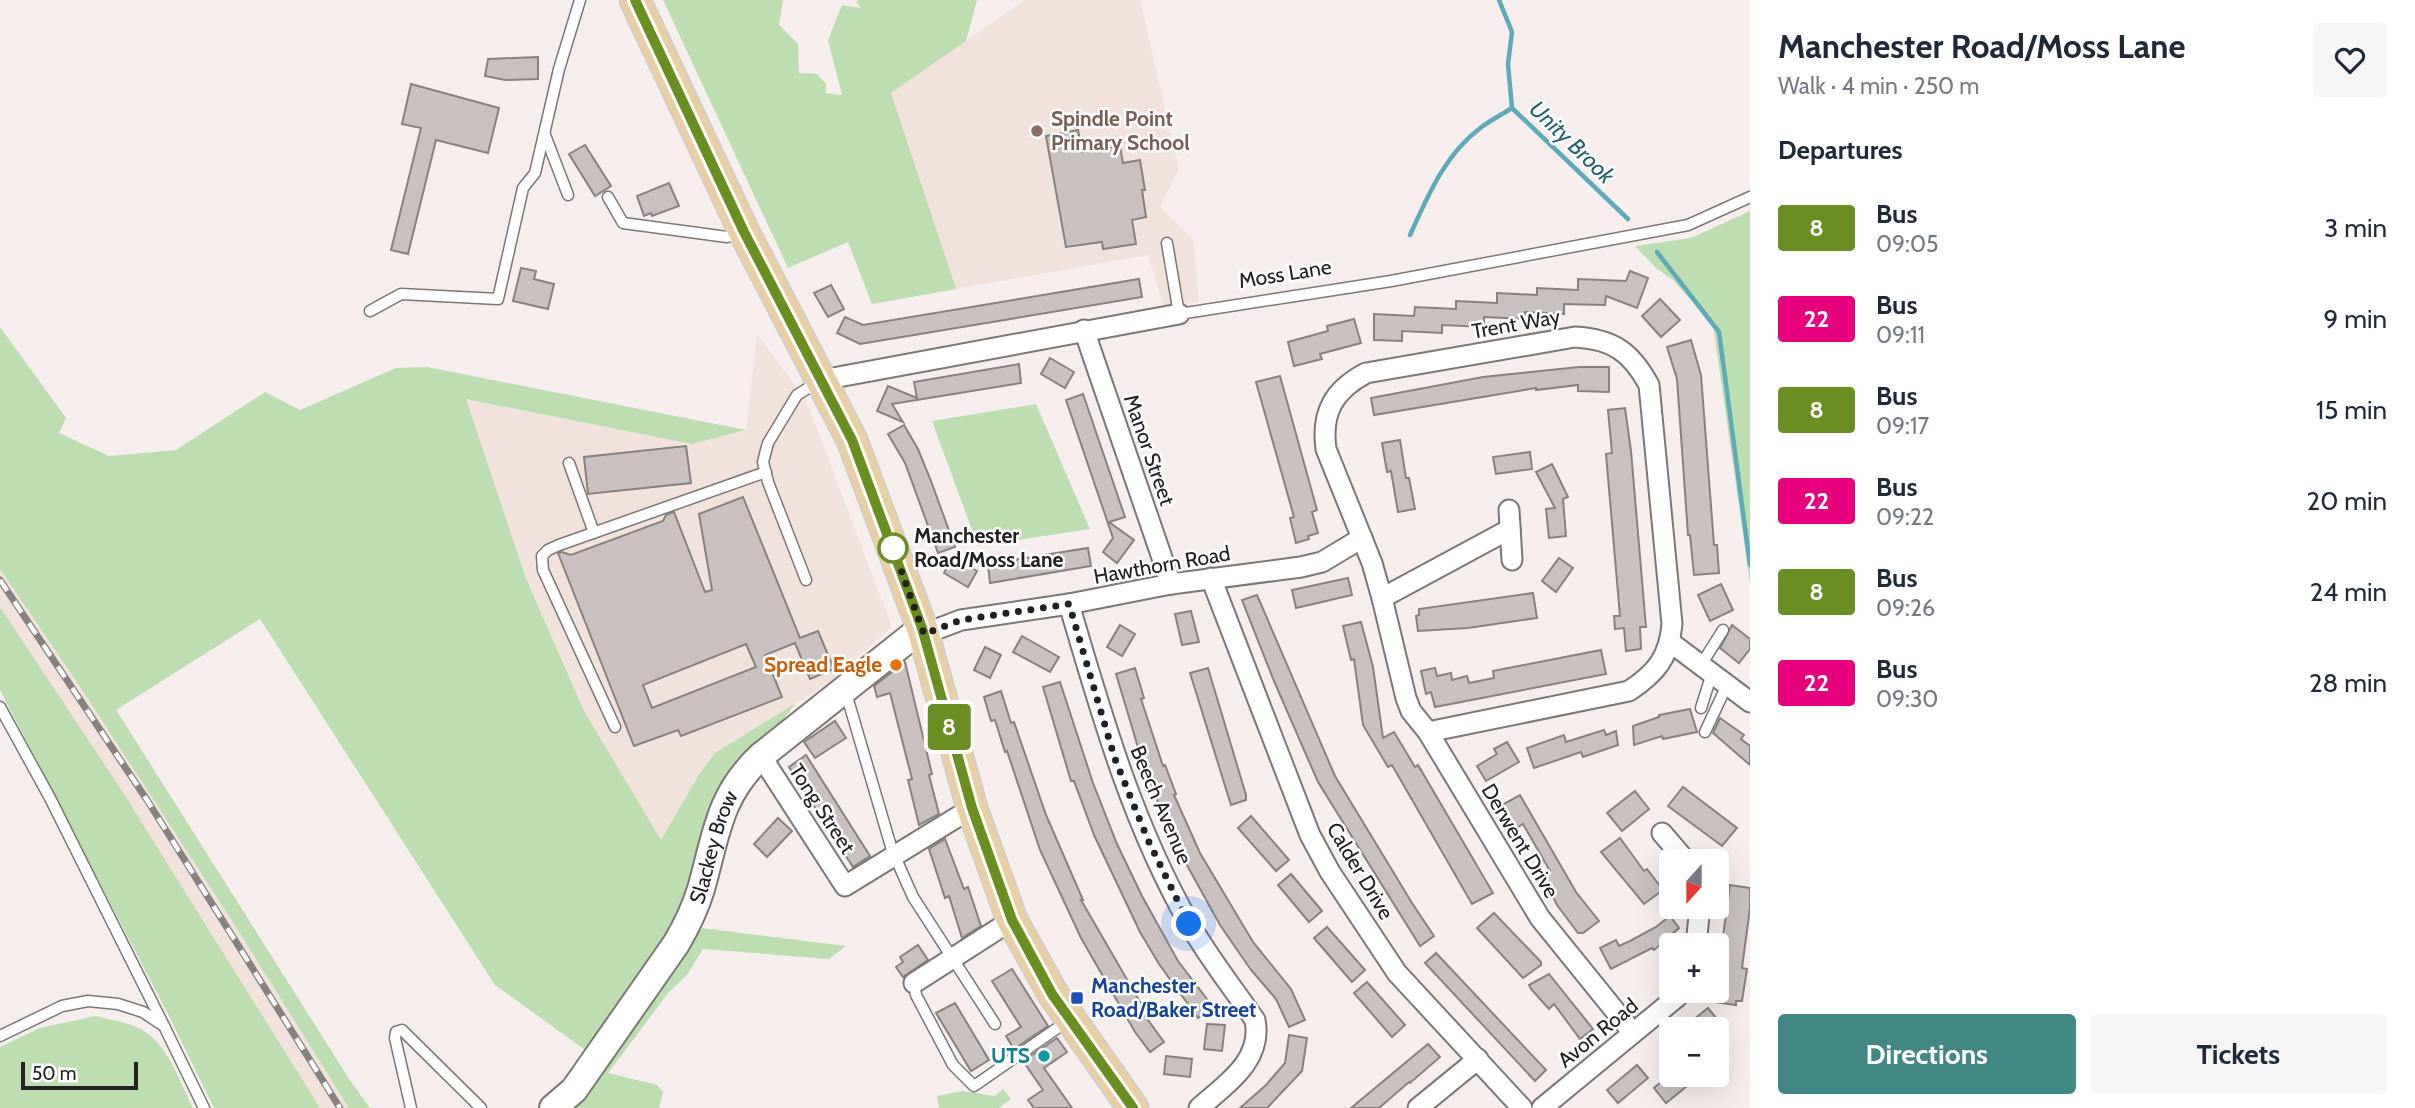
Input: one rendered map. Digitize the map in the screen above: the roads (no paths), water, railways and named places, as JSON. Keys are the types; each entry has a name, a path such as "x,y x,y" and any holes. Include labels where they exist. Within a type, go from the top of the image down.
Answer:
{"main road":[{"path":"635,0 744,232 852,440 923,631 972,808 1012,920 1052,994 1133,1108"}],"street":[{"name":"Moss Lane","path":"822,380 1179,314"},
{"name":"Manor Street","path":"1084,330 1171,584"},
{"name":"Trent Way","path":"1396,657 1382,598 1362,538 1326,449 1325,420 1331,405 1351,381 1366,373 1575,337 1596,338 1614,345 1629,356 1649,385 1672,624 1670,642 1662,662 1647,679 1629,691 1427,732"},
{"path":"1382,598 1509,519 1512,560"},
{"name":"Hawthorn Road","path":"923,631 961,620 1069,604 1171,584 1301,567 1322,562 1362,538"},
{"name":"Calder Drive","path":"1211,578 1310,835 1330,872 1397,973 1522,1108"},
{"name":"Beech Avenue","path":"1069,604 1115,759 1148,840 1189,924 1255,1020 1258,1032 1250,1059 1241,1071 1199,1108"},
{"name":"Slackey Brow","path":"553,1108 573,1090 676,944 695,908 724,805 740,779 761,757 845,688 923,631"},
{"path":"1670,642 1750,702"},
{"name":"Derwent Drive","path":"1396,657 1411,711 1427,732 1540,918 1633,1033"},
{"name":"Tong Street","path":"761,757 845,886 894,854"},
{"path":"894,854 972,808"},
{"path":"1662,833 1676,849"},
{"path":"914,983 1012,920"},
{"name":"Avon Road","path":"1542,1108 1671,1003"},
{"path":"1418,1108 1478,1059"}],"lane":[{"path":"370,311 401,294 498,299 523,188 536,173 559,69 580,0"},
{"path":"545,134 568,195"},
{"path":"608,197 623,223 727,237 744,232"},
{"name":"Moss Lane","path":"1179,314 1391,281 1688,225 1750,197"},
{"path":"1167,243 1179,314"},
{"path":"807,580 763,462 768,443 797,395 822,380"},
{"path":"569,463 594,533"},
{"path":"615,727 543,570 542,556 548,550 765,472"},
{"path":"1701,708 1724,630"},
{"path":"1705,732 1713,674"},
{"path":"845,688 894,854 913,897 995,1024"},
{"path":"0,707 56,811 204,1108"},
{"path":"914,983 916,995 953,1065 974,1086 1069,1020"},
{"path":"0,1036 62,1006 88,1001 118,1004 143,1012 163,1026"},
{"path":"411,1108 395,1038 396,1032 402,1030 481,1108"}],"waterway":[{"name":"Unity Brook","path":"1499,0 1512,32 1508,64 1512,108 1628,219"},
{"path":"1410,235 1438,178 1456,151 1479,129 1512,108"},
{"name":"Unity Brook","path":"1657,252 1719,332 1750,565"}],"railway":[{"path":"0,580 147,800 340,1108"}],"place":[{"name":"Spindle Point Primary School","path":"1037,131"},
{"name":"Manchester Road/Moss Lane","path":"893,548"},
{"name":"Spread Eagle","path":"896,665"},
{"name":"Manchester Road/Baker Street","path":"1077,998"},
{"name":"UTS","path":"1044,1056"}]}
